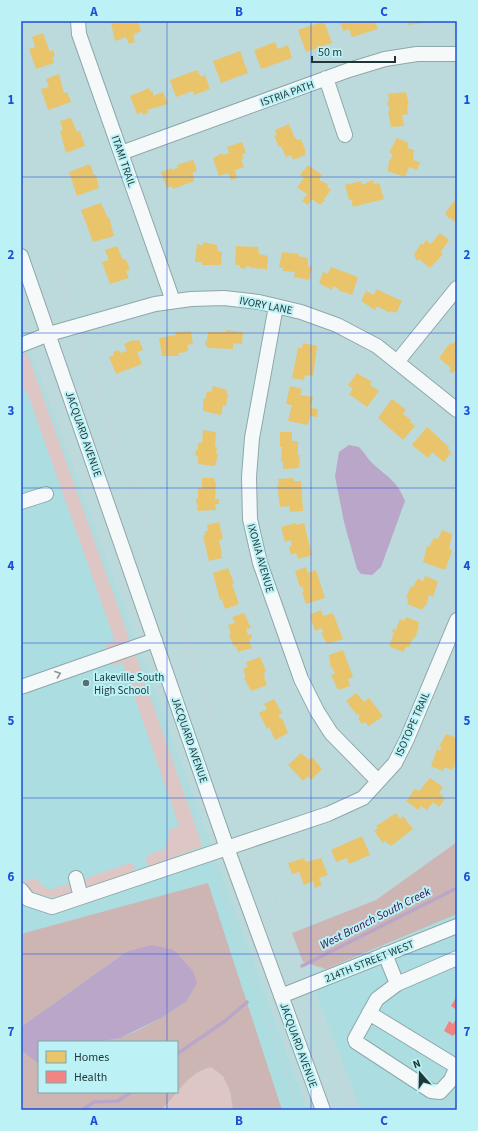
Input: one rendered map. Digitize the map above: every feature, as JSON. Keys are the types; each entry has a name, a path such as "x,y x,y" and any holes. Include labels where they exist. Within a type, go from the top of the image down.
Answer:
{"street":[{"name":"ITAMI TRAIL","path":"78,21 79,34 173,302"},
{"name":"ISTRIA PATH","path":"122,153 326,78 385,59 418,54 457,54"},
{"path":"326,78 345,135"},
{"name":"JACQUARD AVENUE","path":"21,256 227,848 323,1110"},
{"path":"397,362 457,288"},
{"name":"IVORY LANE","path":"25,348 47,328 76,326 155,304 192,299 224,298 259,302 301,312 337,325 377,346 457,410"},
{"name":"IXONIA AVENUE","path":"276,306 252,438 249,477 250,519 260,563 301,679 331,733 378,781"},
{"path":"21,502 46,494"},
{"name":"ISOTOPE TRAIL","path":"21,890 28,899 52,907 328,814 363,798 395,763 407,739 457,620"},
{"path":"21,687 155,640"},
{"path":"76,878 81,897"},
{"name":"214TH STREET WEST","path":"281,996 457,926"},
{"path":"385,954 397,984"},
{"path":"369,1013 454,1065 456,1069 451,1080 440,1092 431,1092 356,1042 355,1039 369,1013 377,999 397,984 457,958"}],"path":[{"path":"21,169 71,311 47,328"},
{"path":"76,326 256,838 312,1013 353,1110"},
{"path":"25,348 132,638"},
{"path":"138,653 205,845"},
{"path":"284,927 328,908 354,901 382,890 457,836"},
{"path":"214,868 299,1110"}],"shaded area":[{"name":"Lakeville South High School","path":"21,323 307,1110 21,1110"},
{"path":"27,352 128,635 129,641 106,649 105,645 115,641 27,392 21,388 21,354"},
{"path":"349,445 359,447 373,464 396,484 405,501 381,567 372,575 361,574 357,569 344,522 335,476 339,452"},
{"path":"133,653 136,656 201,842 201,847 150,866 147,864 146,859 150,855 164,849 168,840 169,830 179,826 123,663 112,666 111,661"},
{"path":"457,842 457,914 326,969 303,962 292,933 376,900"},
{"path":"130,863 134,865 135,869 133,872 90,886 86,885 85,881 87,878"},
{"path":"21,869 25,882 35,878 42,886 50,890 71,883 74,892 53,897 36,893 22,886"},
{"path":"208,883 282,1110 233,1110 230,1091 223,1076 211,1067 196,1074 178,1091 178,1041 104,1041 117,1039 138,1030 158,1020 186,1002 126,952 21,1027 21,934"},
{"path":"457,905 457,1110 361,1110 309,975"},
{"path":"152,945 174,950 193,971 197,983 186,1002 161,1018 120,1038 104,1041 38,1041 38,1062 21,1050 21,1027 126,952"},
{"path":"21,1050 38,1062 38,1093 176,1093 161,1110 21,1110"},
{"path":"211,1067 223,1076 230,1091 233,1110 161,1110 176,1093 178,1093 178,1091 189,1079"}],"building: Homes":[{"path":"115,21 138,21 141,31 133,35 135,42 129,44 126,37 115,41 111,23"},
{"path":"324,21 332,43 306,52 298,30"},
{"path":"340,21 375,21 378,29 352,37 349,29 343,31"},
{"path":"407,21 424,21 425,23 408,25"},
{"path":"43,33 50,52 53,50 55,56 52,57 54,63 36,69 29,49 35,47 32,37"},
{"path":"275,42 278,49 288,45 292,58 261,69 254,50"},
{"path":"240,51 248,73 221,83 213,61"},
{"path":"197,70 201,77 205,75 210,89 194,95 193,91 176,97 170,80"},
{"path":"59,74 64,93 67,92 71,102 48,110 41,89 49,87 46,79"},
{"path":"149,88 151,92 153,91 153,96 163,92 168,104 147,110 148,113 143,115 142,112 137,114 130,96"},
{"path":"406,92 409,105 407,105 408,114 402,115 404,126 391,127 388,111 390,111 387,101 389,101 388,94"},
{"path":"71,118 77,132 80,131 85,146 66,153 60,131 63,130 60,121"},
{"path":"289,124 297,140 301,139 305,150 305,155 293,160 291,155 286,157 274,136 277,135 275,130"},
{"path":"397,138 409,143 407,148 414,150 413,160 420,162 417,170 409,167 405,177 387,171 388,164 393,154 389,153"},
{"path":"242,142 246,153 242,154 243,159 241,160 244,167 235,170 237,178 231,180 228,173 219,176 213,158 222,153 223,155 229,153 227,147"},
{"path":"193,160 197,171 191,173 193,173 194,181 173,189 172,186 167,188 161,172 172,168 173,170 178,168 177,165"},
{"path":"90,164 94,175 96,175 99,188 77,196 69,172"},
{"path":"308,165 322,175 319,180 328,184 327,187 331,190 320,205 312,199 308,205 302,201 307,194 297,187 304,178 300,175"},
{"path":"373,180 374,184 379,183 384,199 353,207 351,199 349,200 345,185 361,181 362,185"},
{"path":"457,198 457,223 450,218 449,219 445,213"},
{"path":"101,203 108,218 109,217 114,236 93,242 81,210"},
{"path":"440,233 449,240 441,252 443,254 430,268 419,259 417,261 414,255 421,243 423,245 426,240 431,244"},
{"path":"203,242 217,245 218,251 222,252 221,265 202,265 202,262 195,262 197,244 203,245"},
{"path":"117,246 123,260 126,259 130,270 126,271 129,278 110,284 102,262 109,260 105,250"},
{"path":"236,246 258,247 259,254 268,256 267,269 251,268 246,266 246,269 240,268 240,265 235,265"},
{"path":"282,252 299,254 298,256 308,258 308,265 306,265 312,267 309,280 294,277 295,272 283,271 283,268 279,268"},
{"path":"331,267 358,277 352,295 338,290 338,288 333,286 332,290 319,283 323,272 329,274 328,273"},
{"path":"376,289 402,301 396,313 391,311 390,313 377,306 375,310 361,301 366,291 374,295"},
{"path":"226,330 243,332 242,344 233,343 233,349 207,348 205,341 207,341 208,332 226,332"},
{"path":"191,331 193,344 187,345 188,350 186,352 178,353 179,356 162,356 159,338 176,335 175,332"},
{"path":"457,339 457,370 452,373 449,371 451,368 439,358 447,347 451,343 453,344"},
{"path":"133,340 139,340 143,350 137,352 142,364 116,374 109,357 114,355 113,352 119,350 120,353 127,351 124,344"},
{"path":"303,343 317,346 313,376 305,375 304,380 292,378 298,348 302,348"},
{"path":"357,373 372,382 370,385 379,391 367,407 349,394 353,389 348,385"},
{"path":"213,386 227,390 226,394 228,394 226,406 223,405 221,415 203,411 203,399 205,399 207,391 211,392"},
{"path":"290,386 302,389 300,395 313,397 311,408 318,409 317,417 310,416 308,425 288,421 292,405 286,404"},
{"path":"392,399 406,410 403,414 411,420 410,422 415,426 403,440 378,418"},
{"path":"427,427 449,447 448,450 451,452 444,462 432,452 428,458 412,445"},
{"path":"203,430 216,432 215,446 217,447 216,454 218,454 215,466 198,464 198,456 195,455 196,450 198,450 198,443 202,443"},
{"path":"280,432 292,432 292,441 298,441 298,455 300,455 299,468 283,469 283,462 281,462 282,447 280,447"},
{"path":"202,478 214,478 216,483 215,499 219,499 219,504 215,504 216,510 198,511 196,499 198,498 198,488 202,489"},
{"path":"293,478 294,481 301,481 303,511 290,512 290,506 280,507 277,485 279,485 278,479"},
{"path":"219,522 223,539 219,540 222,558 209,561 203,536 205,535 205,531 208,531 207,525"},
{"path":"296,523 297,525 304,523 312,555 298,559 296,553 291,555 289,547 292,546 291,540 285,542 281,527"},
{"path":"442,530 452,534 449,549 452,551 445,570 423,562 427,546 429,547 434,538 438,539"},
{"path":"306,567 308,573 316,570 325,598 306,604 302,592 304,591 302,587 300,587 295,571"},
{"path":"228,568 234,583 232,584 239,604 225,609 222,599 220,600 213,573"},
{"path":"425,576 438,581 433,597 429,595 426,606 424,606 422,610 407,604 409,599 406,598 411,586 413,587 418,578 423,582"},
{"path":"321,610 323,616 333,613 343,639 327,644 321,633 323,632 322,628 315,631 310,615"},
{"path":"244,613 251,628 246,629 248,635 251,634 252,638 249,640 252,648 238,652 229,635 231,634 228,625 235,623 232,617"},
{"path":"406,617 419,622 419,627 415,638 413,638 409,647 406,647 403,652 389,646 394,633 392,632 393,629 396,630 400,619 404,621"},
{"path":"343,650 353,677 348,679 350,686 338,690 331,675 335,674 333,668 331,669 329,655"},
{"path":"260,657 266,671 264,672 264,677 267,685 251,691 244,678 246,678 243,669 248,667 246,662"},
{"path":"356,693 364,702 369,698 383,716 369,726 365,722 362,724 358,719 360,717 358,713 357,715 346,701"},
{"path":"274,699 282,713 278,715 281,719 282,718 288,733 275,740 269,727 267,729 259,713 267,709 264,704"},
{"path":"446,734 457,738 457,761 452,770 444,767 443,771 431,766 437,749 440,751 442,747 439,747"},
{"path":"301,753 309,760 312,757 322,769 311,780 308,776 303,781 288,765"},
{"path":"430,778 443,787 439,793 445,799 439,807 433,802 427,810 421,806 418,810 406,801 415,789 419,791"},
{"path":"396,813 400,819 403,816 413,829 391,846 385,841 383,843 374,831 378,828 376,826"},
{"path":"362,836 370,855 349,864 347,858 336,862 331,850"},
{"path":"304,858 306,862 321,858 328,875 319,878 322,885 315,888 313,881 304,885 299,872 292,874 288,863"}],"building: Health":[{"path":"457,996 457,1010 451,1006"},
{"path":"457,1018 457,1036 454,1034 453,1036 444,1031 449,1021 453,1024"}],"waterway":[{"name":"West Branch South Creek","path":"302,966 457,888"},
{"name":"West Branch South Creek","path":"178,1053 225,1021 247,1002"},
{"name":"West Branch South Creek","path":"82,1110 94,1102 118,1101 130,1093"}],"place":[{"name":"Lakeville South High School","path":"86,683"}]}
